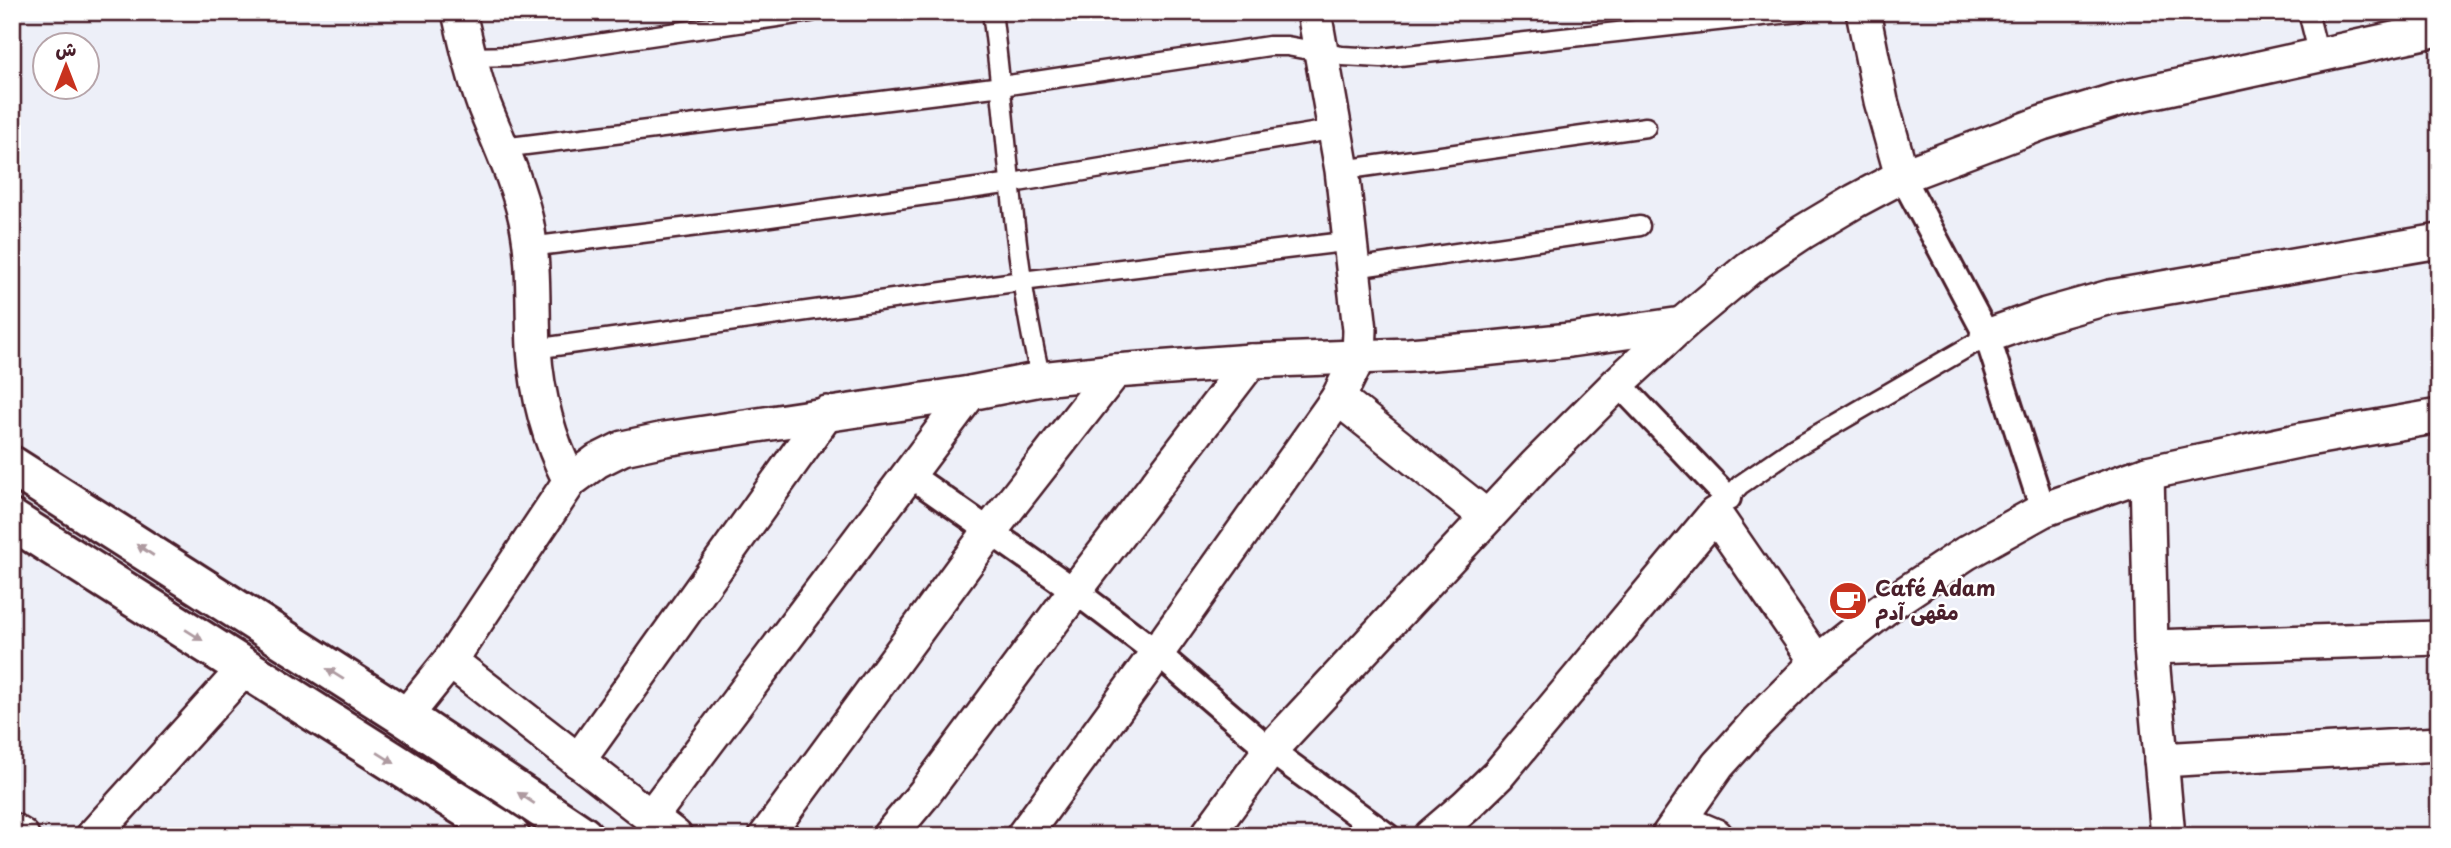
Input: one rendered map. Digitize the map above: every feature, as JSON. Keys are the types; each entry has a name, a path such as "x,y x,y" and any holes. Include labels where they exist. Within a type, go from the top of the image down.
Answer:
{"main road":[{"path":"12,466 405,717 583,836"},
{"path":"12,520 502,834"}],"street":[{"path":"459,12 468,57 516,185 526,222 534,349 542,414 557,457 570,481"},
{"path":"1023,836 1338,398 1359,356 1360,330 1353,254 1336,129 1314,12"},
{"path":"1863,12 1881,101 1902,176 1987,336 2043,510"},
{"path":"1207,836 1270,750 1486,517 1618,383 1682,324 1749,268 1792,239 1902,176 2042,123 2123,98 2439,29"},
{"path":"1987,336 2046,315 2110,297 2439,241"},
{"path":"405,717 450,661 570,481 597,461 623,448 665,439 970,393 1041,379 1251,361 1495,348 1682,324"},
{"path":"890,836 1251,361"},
{"path":"766,836 990,531 1115,371"},
{"path":"1618,383 1721,506 1817,662"},
{"path":"450,661 663,827 907,473 970,393"},
{"path":"1338,398 1486,517"},
{"path":"578,761 827,414"},
{"path":"1716,836 1674,828 1718,765 1817,662 1914,587 1966,553 2043,510 2147,473 2302,440 2439,416"},
{"path":"907,473 1075,591 1157,653 1270,750 1387,836"},
{"path":"2147,473 2151,647 2168,836"},
{"path":"1432,836 1498,775 1721,506"},
{"path":"2151,647 2439,638"},
{"path":"93,836 245,668"},
{"path":"2161,760 2439,744"},
{"path":"12,830 22,836"}],"lane":[{"path":"468,57 516,56 811,12"},
{"path":"992,12 1022,281 1030,334 1041,379"},
{"path":"502,149 1002,86 1269,46 1287,46 1342,56 1381,58 1799,12"},
{"path":"2308,12 2319,55"},
{"path":"1342,170 1646,127"},
{"path":"529,247 1012,183 1336,129"},
{"path":"534,349 1022,281 1353,254 1640,226"},
{"path":"1721,506 1740,485 1794,448 1987,336"}],"place":[{"name":"Café Adam مقهى آدم","path":"1848,601"}]}
